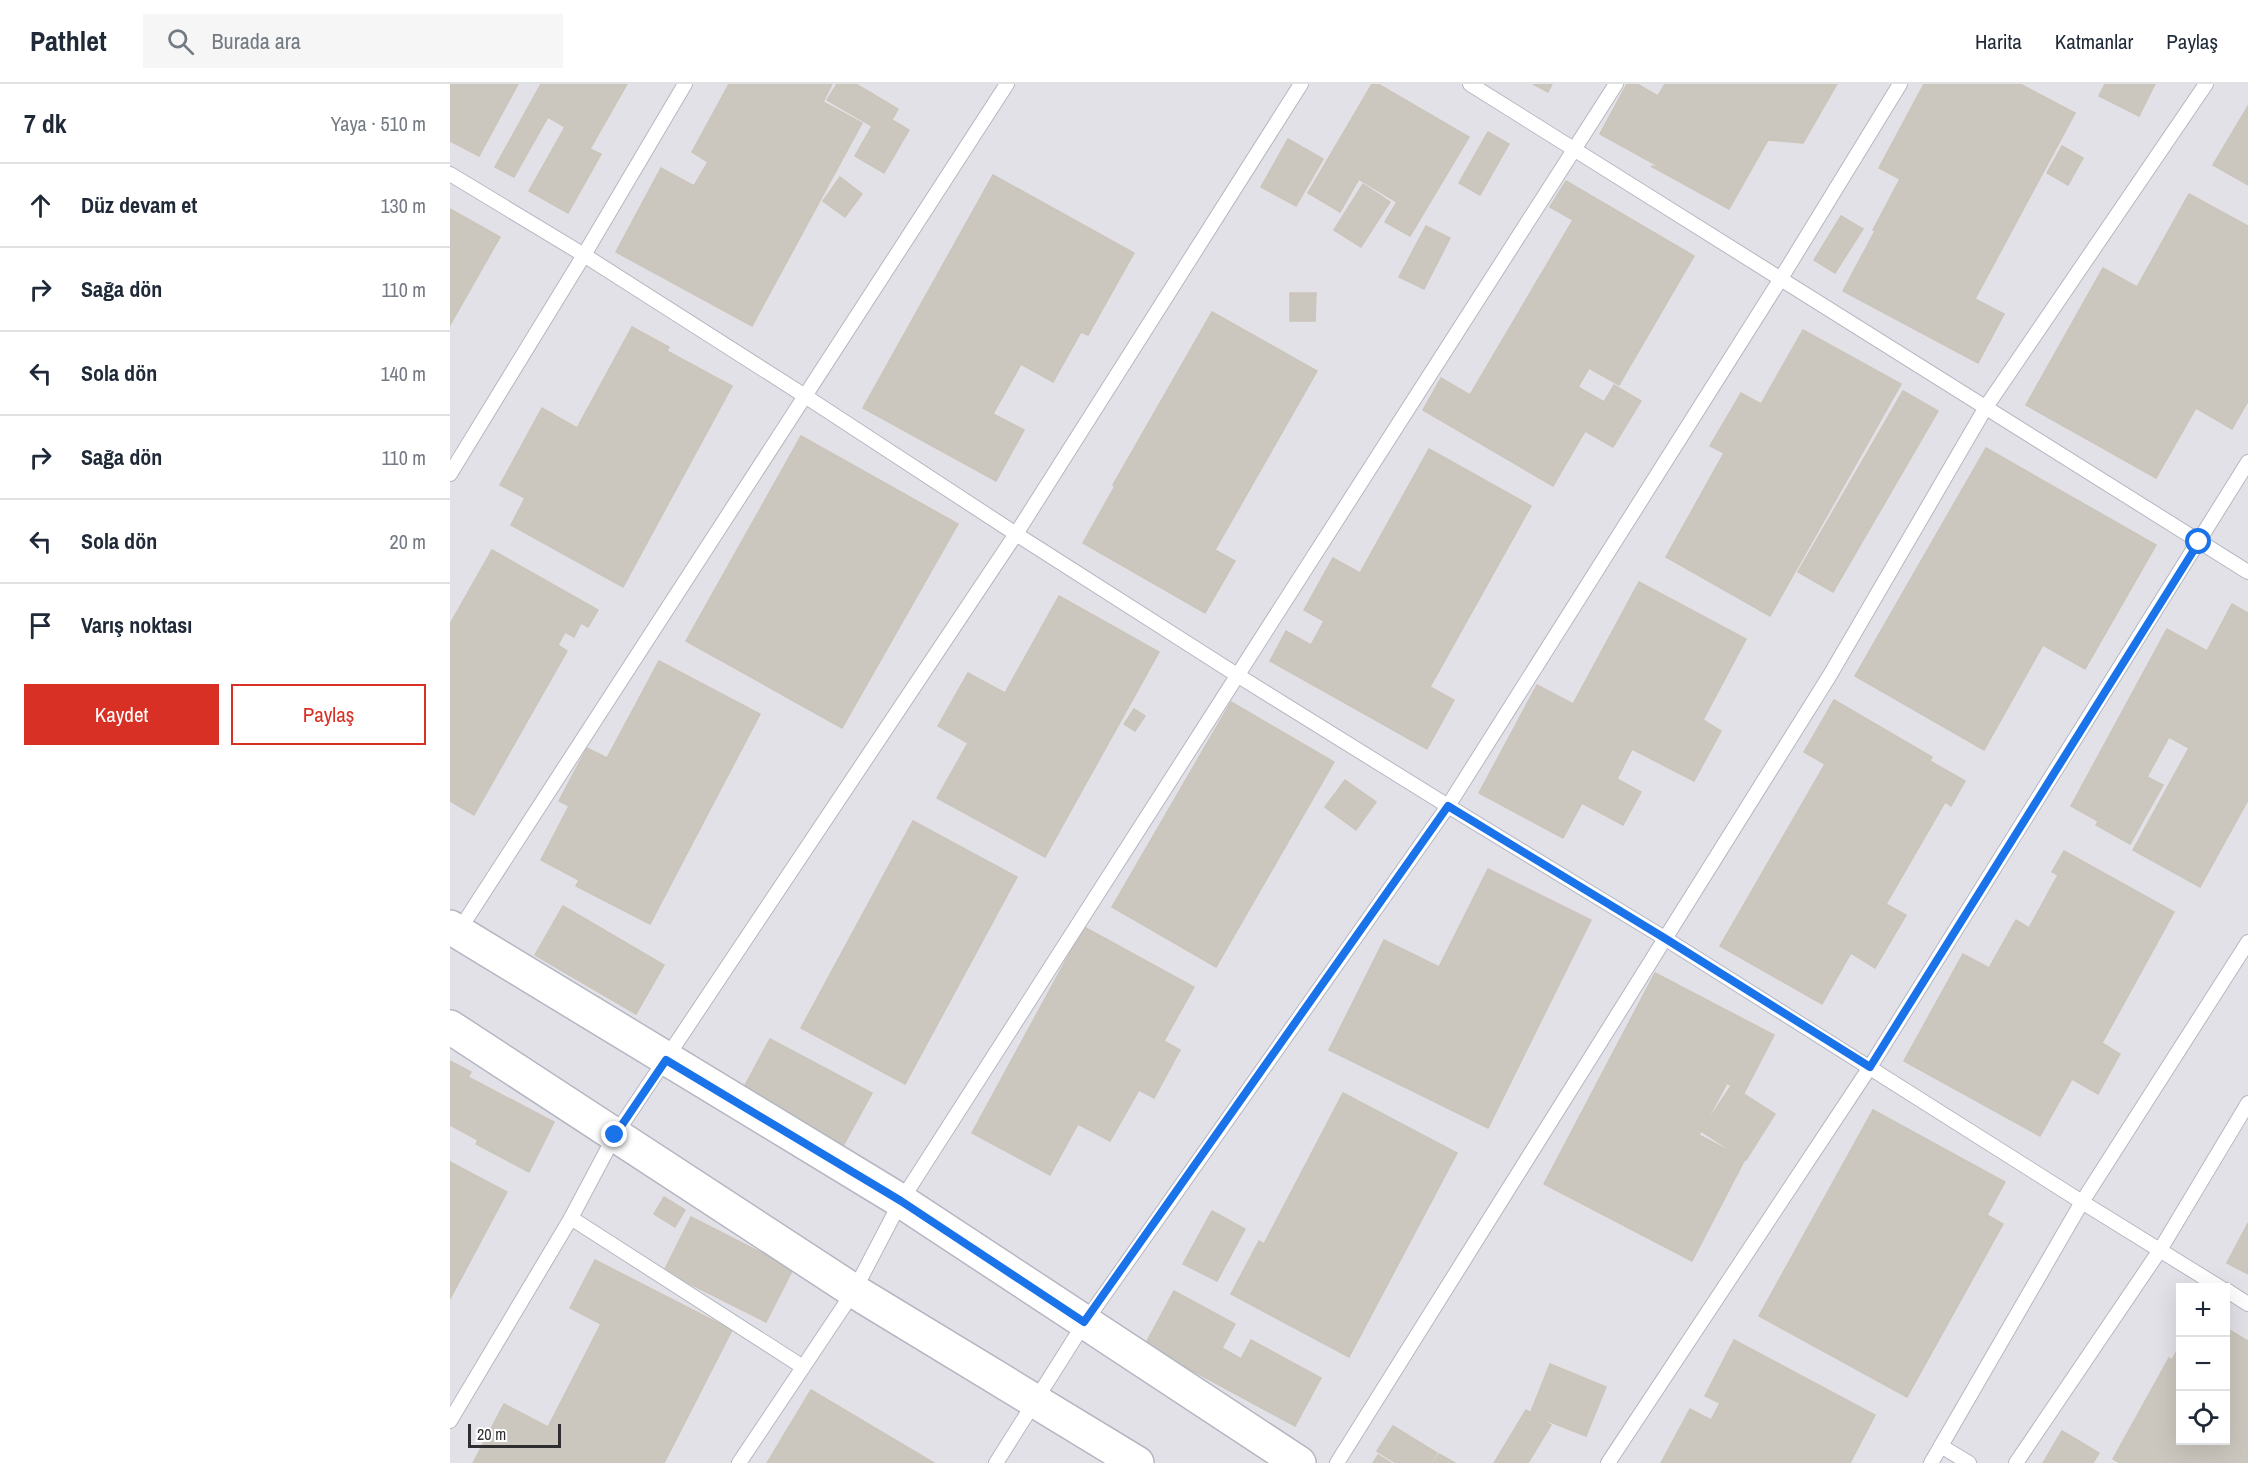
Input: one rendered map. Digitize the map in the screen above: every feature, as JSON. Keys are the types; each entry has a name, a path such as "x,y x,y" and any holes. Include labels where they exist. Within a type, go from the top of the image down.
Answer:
{"street":[{"path":"453,934 901,1201 1299,1463"},
{"path":"450,1027 854,1292 1137,1463"}],"lane":[{"path":"450,474 685,84"},
{"path":"453,934 806,396 1007,84"},
{"path":"450,1421 571,1218 615,1135 1016,534 1301,84"},
{"path":"1470,84 2248,572"},
{"path":"739,1463 854,1292 901,1201 1616,84"},
{"path":"996,1463 1084,1322 1448,806 1780,280 1900,84"},
{"path":"1337,1463 1830,675 1986,407 2206,84"},
{"path":"450,174 584,255 806,396 1237,675 1666,939 2214,1283"},
{"path":"1608,1463 1870,1067 2248,462"},
{"path":"1931,1463 2082,1202 2248,942"},
{"path":"2016,1463 2160,1250 2248,1103"},
{"path":"571,1218 803,1367"},
{"path":"2230,1293 2248,1304"},
{"path":"1941,1446 1969,1463"}],"shaded area":[{"path":"450,84 2248,84 2248,1463 450,1463"}],"building":[{"path":"450,84 518,84 479,156 450,141"},
{"path":"541,84 627,84 590,149 601,154 568,213 529,191 565,127 548,117 514,177 495,167"},
{"path":"729,84 832,84 823,102 862,123 752,326 616,252 661,168 694,186 708,162 692,152"},
{"path":"837,84 856,84 898,109 892,120 909,130 884,173 855,156 872,126 827,100"},
{"path":"1372,84 1378,84 1469,137 1410,236 1385,222 1397,202 1359,179 1340,212 1308,193"},
{"path":"1533,84 1552,84 1548,92"},
{"path":"1627,84 1637,84 1658,96 1665,84 1837,84 1803,143 1768,140 1729,209 1651,166 1660,167 1600,134"},
{"path":"1924,84 2020,84 2075,113 1975,299 2004,314 1978,363 1843,291 1900,179 1879,168"},
{"path":"2105,84 2155,84 2139,116 2099,96"},
{"path":"2248,106 2248,185 2213,165"},
{"path":"1488,132 1509,144 1480,195 1459,183"},
{"path":"1288,139 1323,159 1296,206 1261,187"},
{"path":"2062,146 2083,158 2068,185 2047,173"},
{"path":"993,175 1134,253 1088,335 1081,332 1053,382 1021,364 993,414 1024,430 996,481 863,408"},
{"path":"840,177 862,194 845,217 823,201"},
{"path":"1566,181 1694,256 1619,385 1589,368 1578,387 1604,402 1614,385 1641,401 1613,447 1585,431 1553,486 1423,410 1441,378 1470,395 1573,220 1550,207"},
{"path":"1363,184 1390,202 1361,247 1334,230"},
{"path":"2189,194 2248,226 2248,401 2232,429 2196,408 2156,478 2026,405 2103,268 2137,287"},
{"path":"450,209 500,237 450,325"},
{"path":"1841,216 1863,229 1835,273 1814,260"},
{"path":"1426,226 1450,238 1424,289 1399,277"},
{"path":"1290,293 1316,293 1315,321 1290,321"},
{"path":"1212,312 1317,371 1215,550 1235,561 1205,613 1083,543 1115,486 1113,485"},
{"path":"632,327 669,347 667,351 732,386 623,587 511,525 525,498 500,485 542,408 577,428"},
{"path":"1803,330 1901,384 1770,616 1666,557 1724,453 1710,446 1741,393 1761,404"},
{"path":"1903,391 1938,411 1833,592 1798,572"},
{"path":"801,436 958,524 842,728 686,641"},
{"path":"1986,448 2156,545 2085,669 2043,645 1984,750 1855,676"},
{"path":"1429,449 1531,506 1430,687 1454,700 1427,749 1270,661 1286,631 1311,645 1324,621 1304,610 1333,558 1360,573"},
{"path":"492,550 598,610 588,627 581,623 574,637 565,632 558,645 567,651 474,815 450,801 450,624"},
{"path":"1639,582 1746,639 1703,720 1721,731 1694,781 1632,749 1617,779 1641,792 1623,825 1582,803 1563,838 1479,793 1537,685 1573,704"},
{"path":"1059,596 1159,652 1045,857 937,798 968,743 938,726 968,673 1005,693"},
{"path":"2232,604 2248,613 2248,800 2200,887 2133,850 2189,748 2169,737 2147,777 2163,785 2130,844 2096,825 2098,821 2071,806 2167,629 2207,651"},
{"path":"659,661 760,714 650,924 576,886 579,880 541,860 569,806 559,801 587,748 607,758"},
{"path":"1834,700 1932,757 1930,761 1965,781 1951,806 1945,802 1886,904 1906,915 1875,968 1851,953 1822,1004 1720,946 1825,764 1804,752"},
{"path":"1231,702 1334,762 1216,967 1112,907"},
{"path":"1134,709 1145,716 1135,731 1124,724"},
{"path":"1345,780 1376,802 1356,830 1325,807"},
{"path":"913,821 1017,877 905,1084 801,1028"},
{"path":"2064,851 2174,912 2102,1043 2120,1054 2098,1094 2072,1079 2040,1136 1904,1061 1963,954 1989,968 2016,920 2029,928 2058,875 2052,872"},
{"path":"1488,869 1591,920 1488,1128 1329,1050 1384,940 1439,967"},
{"path":"563,906 664,965 636,1014 535,955"},
{"path":"1084,927 1194,987 1164,1041 1180,1050 1154,1098 1139,1090 1110,1141 1078,1124 1050,1175 972,1133"},
{"path":"1655,973 1774,1035 1744,1093 1727,1083 1699,1135 1745,1159 1692,1261 1544,1184"},
{"path":"770,1039 872,1093 843,1146 811,1130 812,1127 743,1089"},
{"path":"450,1061 471,1072 468,1077 554,1122 529,1172 476,1144 478,1140 450,1125"},
{"path":"1731,1086 1775,1114 1746,1160 1701,1131"},
{"path":"1343,1093 1457,1153 1349,1357 1231,1294 1259,1241 1264,1244"},
{"path":"1873,1110 2005,1182 1987,1215 2003,1224 1907,1397 1759,1316"},
{"path":"450,1162 507,1192 450,1299"},
{"path":"664,1197 685,1210 675,1227 654,1214"},
{"path":"1212,1211 1245,1229 1217,1281 1183,1264"},
{"path":"691,1217 793,1269 766,1322 664,1271"},
{"path":"2248,1223 2248,1274 2227,1263"},
{"path":"595,1260 732,1330 664,1463 473,1463 504,1404 548,1427 601,1324 570,1308"},
{"path":"1174,1291 1235,1324 1222,1348 1241,1359 1251,1340 1321,1378 1295,1426 1145,1345"},
{"path":"2230,1330 2248,1341 2248,1463 2120,1463 2113,1459 2169,1358 2172,1360 2176,1352 2176,1445 2230,1445"},
{"path":"1734,1340 1875,1415 1850,1463 1661,1463 1690,1409 1711,1420 1720,1403 1705,1396"},
{"path":"1550,1364 1606,1387 1586,1436 1530,1414"},
{"path":"811,1390 934,1463 767,1463"},
{"path":"1526,1410 1551,1425 1528,1463 1494,1463"},
{"path":"1393,1426 1437,1453 1431,1463 1396,1463 1377,1451"},
{"path":"2062,1431 2099,1453 2093,1463 2043,1463"},
{"path":"1439,1454 1455,1463 1433,1463"},
{"path":"1378,1455 1391,1463 1373,1463"}],"route":[{"path":"615,1135 666,1060 901,1201 1084,1322 1448,806 1870,1067 2199,542"}]}
